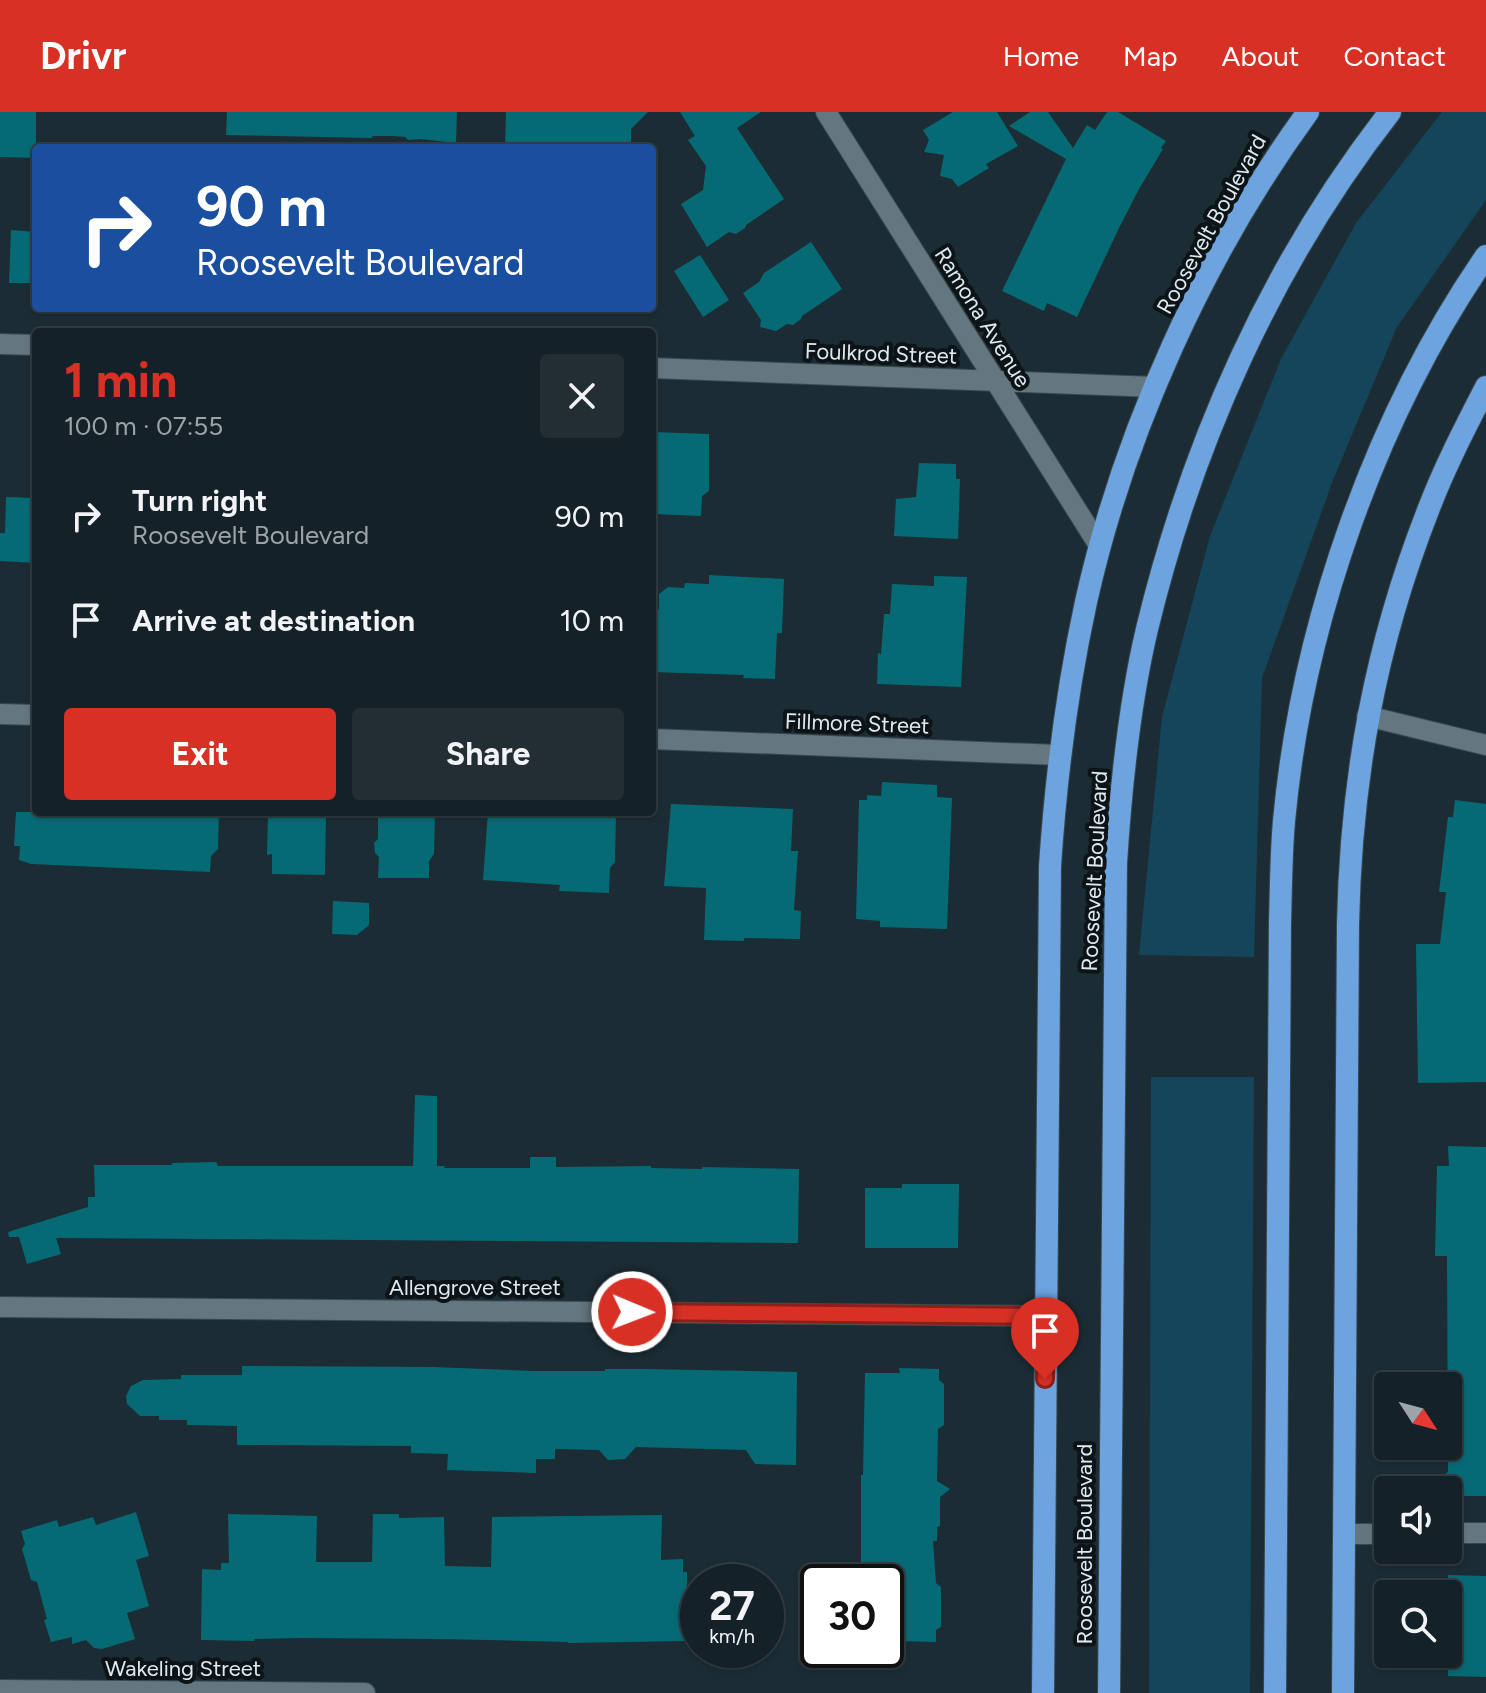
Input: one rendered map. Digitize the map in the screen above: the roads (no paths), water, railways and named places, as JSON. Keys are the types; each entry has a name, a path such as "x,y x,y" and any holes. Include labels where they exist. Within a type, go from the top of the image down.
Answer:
{"highway":[{"name":"Roosevelt Boulevard","path":"1043,1693 1048,964 1050,866 1059,755 1079,639 1100,547 1124,470 1156,387 1184,323 1231,232 1308,112"},
{"name":"Roosevelt Boulevard","path":"1109,1693 1114,966 1119,820 1127,745 1147,631 1176,523 1215,418 1261,315 1317,217 1390,112"},
{"path":"1275,1693 1280,970 1284,820 1299,715 1319,623 1348,533 1386,437 1431,345 1486,256"},
{"path":"1343,1693 1349,872 1352,826 1367,716 1385,641 1412,552 1448,465 1486,387"}],"street":[{"name":"Ramona Avenue","path":"826,112 1100,547"},
{"path":"0,344 32,345"},
{"name":"Foulkrod Street","path":"656,368 1156,387"},
{"path":"0,714 32,715"},
{"path":"1367,716 1486,745"},
{"name":"Fillmore Street","path":"656,739 1059,755"},
{"name":"Allengrove Street","path":"0,1307 1046,1316"},
{"path":"1462,1533 1486,1533"},
{"path":"1344,1534 1374,1534"},
{"name":"Wakeling Street","path":"0,1690 365,1693"}]}
